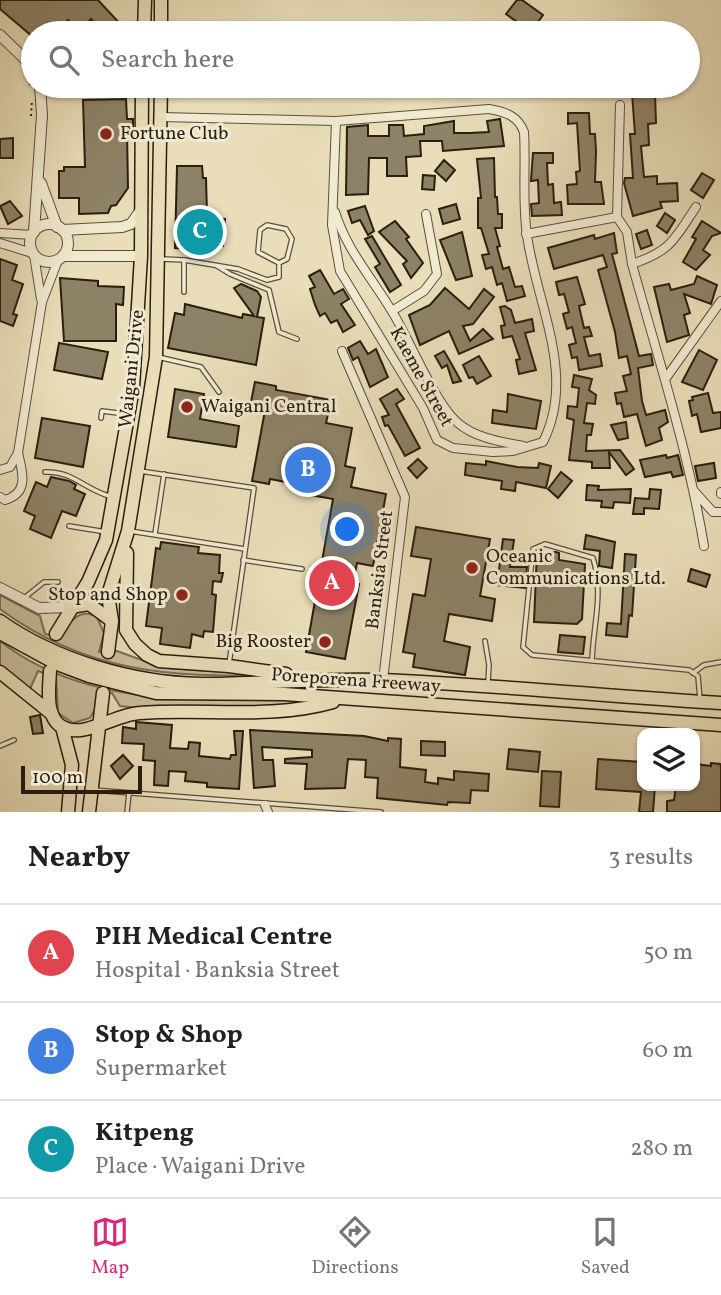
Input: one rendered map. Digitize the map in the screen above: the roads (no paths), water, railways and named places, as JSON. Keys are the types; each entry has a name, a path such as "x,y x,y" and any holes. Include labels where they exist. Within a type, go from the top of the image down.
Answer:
{"highway":[{"path":"144,21 145,0"},
{"path":"150,21 151,0"},
{"path":"161,21 162,0"},
{"name":"Waigani Drive","path":"56,634 102,554 133,388 141,256 142,98"},
{"name":"Waigani Drive","path":"108,652 112,621 108,595 128,531 156,357 160,259 161,98"},
{"path":"141,256 154,252 156,185 161,176"},
{"path":"127,630 128,531"},
{"path":"70,607 89,604 127,630 135,644 159,662 229,666 307,678"},
{"name":"Poreporena Freeway","path":"0,621 37,644 79,660 135,676 200,684 307,678 383,680 721,703"},
{"name":"Poreporena Freeway","path":"0,633 45,659 82,674 156,693 284,694 721,725"},
{"path":"50,671 57,721 72,765 68,812"},
{"path":"0,672 57,721 79,730 119,715 290,710 344,699"},
{"path":"89,812 103,693"}],"street":[{"path":"0,35 21,59"},
{"path":"40,98 33,254 41,302"},
{"path":"620,105 617,217 627,232 632,264 666,378 695,492 704,546"},
{"path":"161,117 336,121 489,109 512,115 520,122 524,132 526,234 554,349 556,372 547,434 543,442 526,447 468,430 448,413 392,311 341,233 334,208"},
{"name":"Kaeme Street","path":"336,121 332,225 340,271 423,408 438,440 453,448 493,452 526,447"},
{"path":"0,470 10,467 18,453 41,302 67,246 38,176"},
{"path":"632,264 657,256 672,243 696,207"},
{"path":"0,233 33,233 44,225 60,228 122,227 131,223 142,210"},
{"path":"392,311 424,291 437,274 426,214"},
{"path":"526,234 617,217"},
{"path":"0,243 33,254 45,262 60,258 141,256"},
{"path":"666,378 721,301"},
{"name":"Banksia Street","path":"342,351 405,497 383,680"},
{"path":"0,497 5,500 15,497 22,489 24,477 18,453"},
{"path":"695,492 713,512 721,512"},
{"path":"0,588 21,601 40,608 70,607"}],"lane":[{"path":"267,225 286,229 292,239 287,259 279,263 258,253 260,230 267,225"},
{"path":"160,259 215,264 267,280 279,277 279,263"},
{"path":"184,260 184,292"},
{"path":"215,264 229,274 269,290 279,332 297,339"},
{"path":"156,357 201,367 219,392"},
{"path":"101,418 102,411 128,415"},
{"path":"139,471 254,488 229,666"},
{"path":"45,472 78,477 89,491 114,498"},
{"path":"155,534 164,474"},
{"path":"69,526 87,531 108,532"},
{"path":"128,531 245,549"},
{"path":"592,661 592,632 599,617 599,576 593,558 545,544 533,549 523,647 532,655 693,673 698,676 700,702"},
{"path":"243,560 302,569"},
{"path":"21,601 44,583 58,582"},
{"path":"485,641 489,665 487,687"},
{"path":"693,673 704,666 721,662"},
{"path":"0,746 14,740"},
{"path":"92,790 267,809 381,812"},
{"path":"127,812 129,793"}],"tunnel":[{"path":"103,693 108,652"}],"place":[{"name":"Fortune Club","path":"106,134"},
{"name":"Kitpeng","path":"200,232"},
{"name":"Waigani Central","path":"187,407"},
{"name":"Stop & Shop","path":"308,470"},
{"name":"Oceanic Communications Ltd.","path":"472,568"},
{"name":"PIH Medical Centre","path":"332,583"},
{"name":"Stop and Shop","path":"182,595"},
{"name":"Big Rooster","path":"325,642"}]}
